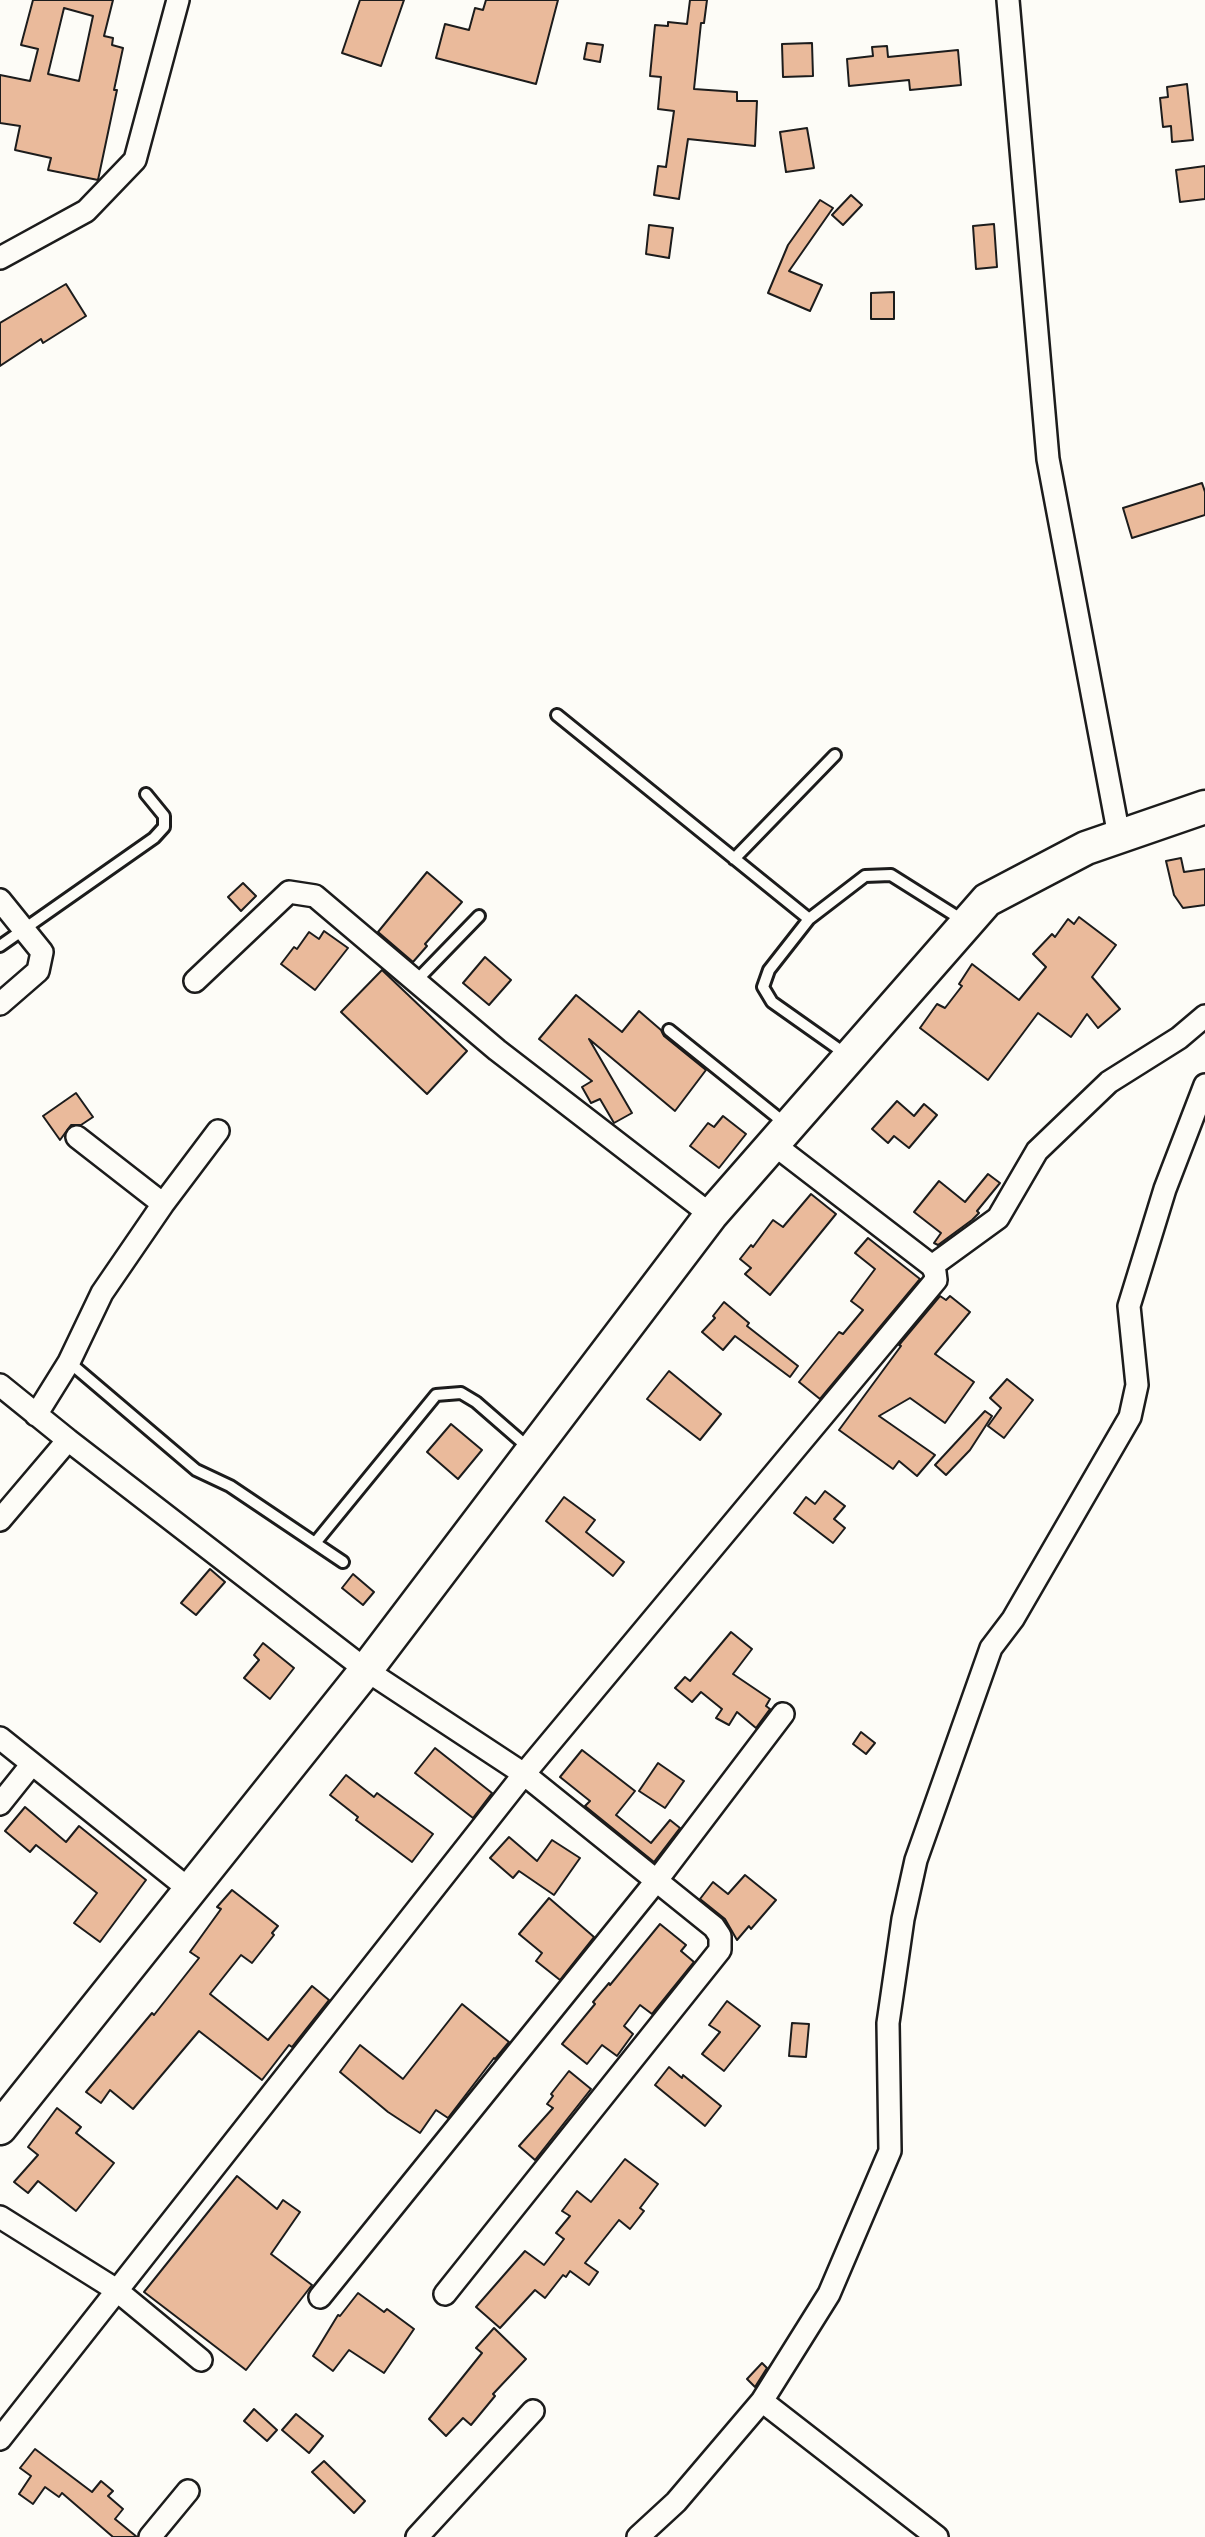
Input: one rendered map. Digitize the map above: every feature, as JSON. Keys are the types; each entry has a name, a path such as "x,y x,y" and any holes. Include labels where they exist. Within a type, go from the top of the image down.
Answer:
{"street":[{"path":"0,258 86,211 135,160 178,0"},
{"path":"1008,0 1048,458 1119,836"},
{"path":"0,2127 366,1670 711,1215 987,900 1086,848 1205,807"},
{"path":"195,981 289,892 315,896 497,1050 711,1215"},
{"path":"0,901 41,952 38,971 0,1004"},
{"path":"932,1266 998,1218 1037,1151 1109,1083 1178,1038 1205,1016"},
{"path":"638,2537 676,2502 762,2401 829,2294 890,2151 888,2023 903,1919 916,1860 991,1648 1013,1619 1130,1417 1137,1385 1129,1306 1165,1189 1205,1085"},
{"path":"36,1415 69,1362 102,1293 163,1204 218,1131"},
{"path":"0,2439 524,1774 936,1280 932,1266 780,1135"},
{"path":"77,1137 163,1204"},
{"path":"0,1385 366,1670 524,1774 714,1927 720,1936 720,1950 445,2294"},
{"path":"0,1520 68,1440"},
{"path":"320,2297 657,1880 783,1714"},
{"path":"0,1738 190,1889"},
{"path":"0,1804 32,1763"},
{"path":"0,2217 116,2289 201,2360"},
{"path":"762,2401 937,2537"},
{"path":"417,2537 533,2411"},
{"path":"150,2537 188,2491"}],"lane":[{"path":"557,715 809,919"},
{"path":"734,859 835,755"},
{"path":"0,946 154,838 164,827 163,816 146,794"},
{"path":"849,1057 772,1002 763,987 769,970 809,919 865,876 891,875 968,923"},
{"path":"416,981 479,916"},
{"path":"669,1030 780,1135"},
{"path":"69,1362 196,1470 230,1486 343,1562"},
{"path":"315,1543 436,1395 461,1393 477,1402 532,1451"}],"building":[{"path":"33,0 113,0 104,36 113,38 112,45 123,48 98,180 48,170 51,158 15,150 20,126 0,123 0,75 30,81 38,49 21,45","holes":["64,8 93,16 79,81 48,74"]},
{"path":"360,0 404,0 381,66 342,53"},
{"path":"486,0 558,0 536,84 436,58 445,24 469,30 475,8 483,10"},
{"path":"690,0 707,0 704,23 701,23 694,89 737,92 737,101 757,101 755,146 688,139 679,199 654,195 658,166 666,167 674,111 658,109 661,77 650,76 655,25 668,26 668,22 687,24"},
{"path":"587,43 603,45 600,62 584,59"},
{"path":"812,43 813,76 783,77 782,44"},
{"path":"887,46 888,57 958,50 961,85 910,90 909,80 849,86 847,59 873,56 872,47"},
{"path":"1187,84 1193,140 1172,142 1171,126 1163,127 1160,98 1168,97 1167,87"},
{"path":"807,128 814,168 786,172 780,132"},
{"path":"1205,166 1205,199 1180,202 1176,170"},
{"path":"851,195 862,205 843,225 832,215"},
{"path":"820,200 833,208 789,271 822,285 810,311 768,293 788,245"},
{"path":"994,224 997,267 976,269 973,226"},
{"path":"649,225 673,228 669,258 646,254"},
{"path":"66,284 86,316 43,343 41,339 0,366 0,323"},
{"path":"894,292 894,319 871,319 871,293"},
{"path":"1202,483 1205,492 1205,515 1132,538 1123,508"},
{"path":"1181,858 1184,872 1205,869 1205,905 1183,908 1174,895 1166,861"},
{"path":"427,872 462,902 413,962 378,932"},
{"path":"243,883 256,896 241,911 228,897"},
{"path":"1079,917 1116,945 1092,977 1120,1009 1098,1028 1087,1014 1071,1037 1038,1013 988,1080 920,1028 937,1004 945,1008 962,986 959,984 972,964 1019,1000 1046,967 1033,954 1052,934 1055,937 1068,919 1074,924"},
{"path":"324,931 348,948 315,990 281,964 294,947 297,949 309,932 319,939"},
{"path":"485,957 511,980 489,1005 463,983"},
{"path":"382,970 467,1051 427,1094 341,1012"},
{"path":"576,995 622,1032 639,1011 661,1030 664,1036 706,1070 675,1111 589,1039 632,1113 614,1123 600,1099 591,1103 582,1087 592,1081 539,1039"},
{"path":"76,1093 93,1117 81,1125 71,1125 60,1140 43,1116"},
{"path":"897,1101 914,1116 924,1104 937,1115 909,1148 894,1136 888,1143 872,1129"},
{"path":"723,1116 746,1134 719,1168 690,1146 708,1123 714,1127"},
{"path":"988,1174 1000,1183 977,1211 979,1213 938,1245 934,1243 941,1233 914,1212 939,1181 965,1202"},
{"path":"811,1194 836,1214 770,1295 745,1274 751,1268 740,1259 751,1245 753,1247 773,1220 783,1227"},
{"path":"868,1238 920,1279 820,1399 799,1382 839,1332 843,1334 863,1310 851,1301 875,1269 855,1253"},
{"path":"940,1296 946,1300 950,1296 970,1312 935,1354 974,1382 945,1423 910,1398 879,1416 935,1455 917,1476 899,1461 893,1469 839,1430 901,1346 899,1345"},
{"path":"724,1302 749,1323 747,1326 798,1366 790,1377 735,1336 723,1350 702,1332 715,1318 713,1316"},
{"path":"669,1371 721,1414 700,1440 647,1399"},
{"path":"1007,1379 1033,1400 1004,1438 988,1426 1001,1408 990,1398"},
{"path":"985,1411 992,1416 970,1450 946,1475 935,1465"},
{"path":"451,1424 482,1450 458,1479 427,1452"},
{"path":"825,1491 845,1506 834,1519 845,1528 833,1543 794,1513 806,1497 815,1504"},
{"path":"564,1497 595,1520 586,1532 624,1562 613,1576 546,1521"},
{"path":"210,1569 225,1582 196,1615 181,1603"},
{"path":"353,1574 374,1592 363,1605 342,1588"},
{"path":"731,1632 752,1649 733,1674 770,1699 766,1706 770,1709 756,1728 737,1712 729,1725 716,1718 722,1709 701,1692 692,1702 675,1688 685,1677 690,1681"},
{"path":"263,1643 294,1668 270,1699 244,1678 259,1660 254,1655"},
{"path":"861,1732 875,1743 866,1754 853,1744"},
{"path":"435,1748 492,1793 473,1818 415,1773"},
{"path":"582,1750 635,1791 616,1815 651,1843 670,1820 680,1828 654,1862 585,1806 590,1801 560,1777"},
{"path":"658,1763 684,1781 665,1808 639,1791"},
{"path":"346,1775 374,1797 377,1793 433,1834 412,1862 356,1820 358,1817 330,1795"},
{"path":"25,1807 66,1842 79,1826 146,1880 100,1942 74,1923 97,1893 36,1845 30,1852 5,1831"},
{"path":"509,1837 537,1861 552,1840 580,1858 554,1895 519,1871 513,1878 490,1858"},
{"path":"745,1875 776,1900 751,1929 749,1926 737,1940 725,1919 700,1899 713,1882 728,1894"},
{"path":"232,1890 278,1926 252,1963 241,1955 210,1994 268,2040 312,1986 329,2000 262,2080 199,2031 133,2109 110,2090 101,2103 86,2092 152,2013 154,2015 199,1958 190,1952 221,1909 217,1907"},
{"path":"549,1898 594,1937 560,1980 536,1961 542,1953 519,1934"},
{"path":"660,1924 686,1945 681,1951 694,1962 652,2014 640,2005 624,2026 633,2034 617,2056 602,2045 587,2064 562,2044 595,2004 593,2002"},
{"path":"727,2001 760,2026 724,2071 702,2054 720,2032 709,2025"},
{"path":"462,2004 509,2042 448,2118 436,2110 420,2133 388,2112 340,2072 360,2045 403,2079"},
{"path":"792,2023 809,2024 806,2057 789,2056"},
{"path":"669,2067 721,2106 705,2126 655,2085"},
{"path":"569,2071 591,2089 535,2160 519,2146 553,2108 547,2104 553,2096 551,2094"},
{"path":"57,2108 81,2127 76,2133 114,2163 76,2211 38,2181 28,2193 14,2182 38,2155 28,2147"},
{"path":"625,2159 658,2184 640,2208 644,2211 630,2229 619,2220 585,2263 598,2272 589,2285 570,2271 566,2277 563,2275 545,2298 535,2290 500,2328 476,2307 525,2251 544,2265 564,2239 556,2233 570,2216 562,2211 577,2191 591,2202"},
{"path":"237,2176 277,2209 283,2200 300,2212 271,2254 312,2285 246,2370 144,2292"},
{"path":"358,2293 384,2312 387,2309 414,2329 384,2373 349,2350 333,2371 313,2356 338,2315 340,2316"},
{"path":"494,2328 526,2359 493,2394 495,2396 471,2425 463,2418 446,2436 429,2419 482,2353 476,2348"},
{"path":"762,2363 767,2368 755,2387 747,2379"},
{"path":"254,2409 277,2430 267,2441 244,2421"},
{"path":"296,2414 323,2436 309,2453 282,2430"},
{"path":"35,2449 92,2492 101,2481 113,2491 108,2496 123,2509 115,2519 137,2537 113,2537 62,2493 59,2497 45,2487 33,2504 19,2494 31,2476 20,2468"},
{"path":"324,2461 365,2501 354,2513 312,2472"}]}
